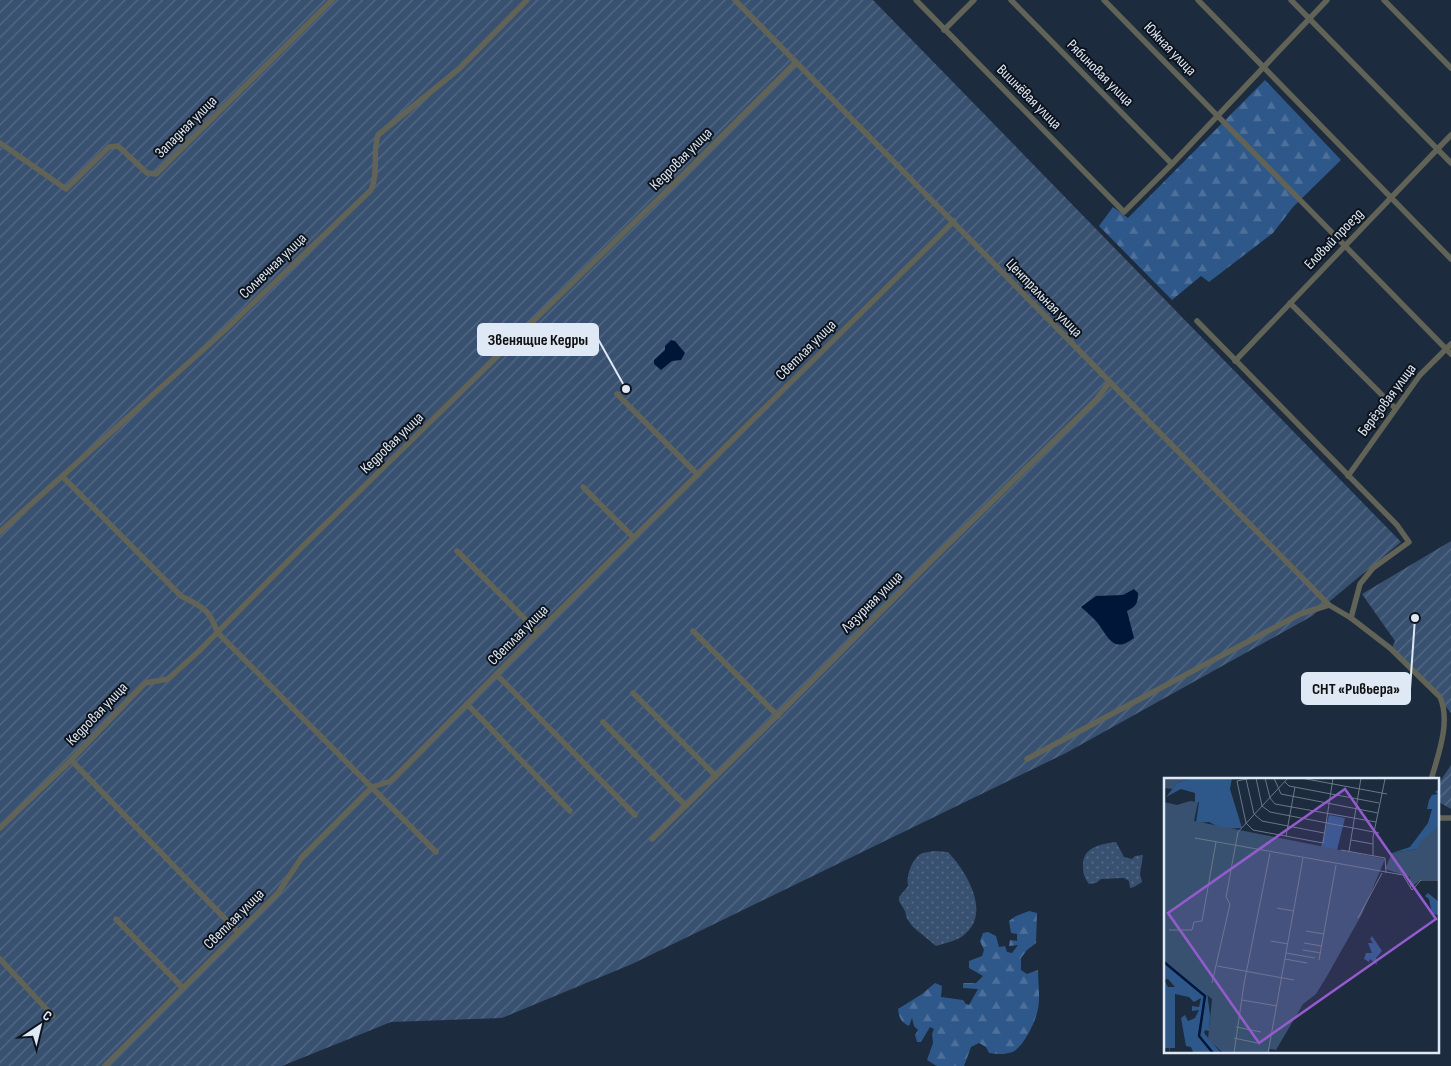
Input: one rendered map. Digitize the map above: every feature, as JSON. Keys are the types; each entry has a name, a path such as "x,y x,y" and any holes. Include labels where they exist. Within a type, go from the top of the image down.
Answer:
{"street":[{"name":"Западная улица","path":"0,143 66,189 109,147 118,146 147,173 156,174 332,0"},
{"name":"Солнечная улица","path":"0,532 217,337 371,190 375,182 375,143 378,135 460,68 527,0"},
{"name":"Центральная улица","path":"735,0 1329,606 1352,618"},
{"name":"Вишнёвая улица","path":"916,0 1124,212 1172,164"},
{"path":"944,30 974,0"},
{"name":"Рябиновая улица","path":"1011,0 1172,164"},
{"name":"Южная улица","path":"1104,0 1451,354"},
{"path":"1198,0 1451,259"},
{"path":"1291,0 1451,163"},
{"path":"1172,164 1328,0"},
{"path":"1384,0 1451,68"},
{"name":"Кедровая улица","path":"0,828 71,760 145,683 168,679 217,632 796,62"},
{"name":"Еловый проезд","path":"1235,361 1451,135"},
{"name":"Светлая улица","path":"105,1066 278,893 302,857 372,787 391,782 538,632 954,222"},
{"path":"1290,303 1395,408"},
{"path":"1197,321 1398,525 1409,542 1373,568 1360,584 1352,618 1390,648 1440,697 1444,705 1445,725 1432,778"},
{"name":"Берёзовая улица","path":"1348,476 1420,375 1451,344"},
{"name":"Лазурная улица","path":"652,839 778,716 930,562 1096,400 1109,382"},
{"path":"617,394 698,475"},
{"path":"62,476 181,596 203,608 212,618 217,632 436,852"},
{"path":"583,487 634,538"},
{"path":"457,551 538,632"},
{"path":"1027,759 1300,614 1329,606"},
{"path":"693,631 778,716"},
{"path":"497,675 635,816"},
{"path":"632,693 716,776"},
{"path":"467,704 570,811"},
{"path":"603,722 686,806"},
{"path":"71,760 238,932"},
{"path":"1438,818 1451,818"},
{"path":"116,919 182,988"},
{"path":"0,959 53,1016"}],"shaded area":[{"path":"0,0 873,0 1401,542 1312,616 1066,753 632,964 502,1018 391,1022 282,1066 0,1066"},
{"path":"671,340 675,341 685,353 681,360 672,361 661,370 654,364 654,360 665,350 665,346"},
{"path":"1451,541 1451,713 1424,680 1392,648 1395,641 1362,594"},
{"path":"1134,589 1138,593 1137,602 1127,611 1134,638 1127,643 1115,644 1107,637 1096,621 1081,607 1096,596 1123,595"},
{"path":"1451,765 1451,809 1438,802 1438,784"},
{"path":"1116,842 1124,857 1132,859 1135,856 1143,855 1140,874 1142,882 1130,888 1129,881 1124,878 1101,879 1096,883 1089,884 1083,871 1086,854 1089,850 1099,845"},
{"path":"934,851 948,852 955,860 968,880 976,903 973,925 965,934 955,940 936,946 913,927 899,901 899,897 908,886 908,874 911,865 921,854"}],"green space":[{"path":"1265,80 1341,160 1293,207 1273,233 1209,282 1201,276 1172,300 1099,226 1113,207 1128,218"},
{"path":"1029,911 1037,913 1036,943 1021,958 1021,970 1027,974 1038,970 1039,997 1036,1017 1024,1041 1016,1050 1003,1054 989,1053 986,1047 979,1043 971,1047 964,1066 937,1066 927,1060 933,1043 932,1034 934,1029 930,1027 921,1042 917,1042 915,1035 918,1030 914,1026 912,1018 909,1026 902,1021 898,1009 922,994 935,983 942,986 941,997 963,1000 969,1005 978,989 963,988 963,983 976,983 983,976 969,968 969,961 982,956 984,950 980,941 983,933 988,932 996,936 999,947 1005,946 1007,952 1012,953 1018,945 1009,946 1010,940 1017,941 1017,934 1011,933 1009,921"}],"place":[{"name":"Звенящие Кедры","path":"626,389"},
{"name":"СНТ «Ривьера»","path":"1415,618"}]}
